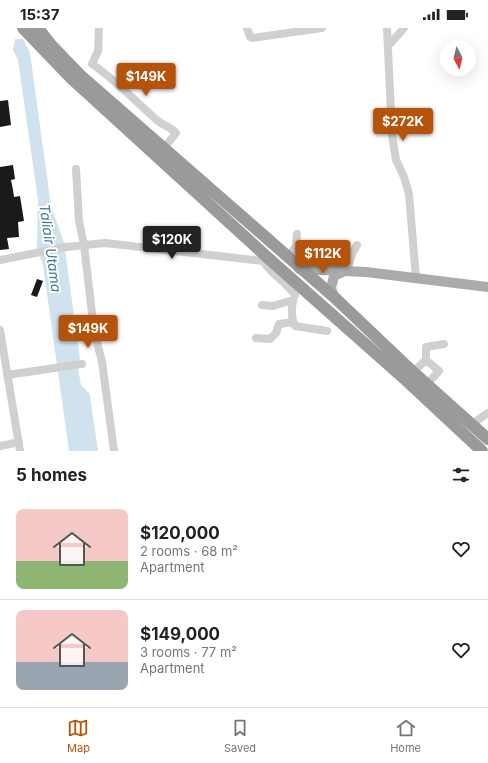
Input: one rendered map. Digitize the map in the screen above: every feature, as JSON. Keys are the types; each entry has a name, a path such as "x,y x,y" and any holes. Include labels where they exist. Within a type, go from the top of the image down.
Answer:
{"highway":[{"path":"30,30 51,45 80,75 165,146 299,268 334,297 413,372 488,439"},
{"path":"30,30 71,78 265,259 408,381 482,451"}],"main road":[{"path":"299,268 347,270 488,287"},
{"path":"334,297 331,288 334,276 347,270"}],"street":[{"path":"247,28 250,37 252,38 322,28"},
{"path":"387,28 394,153 409,194 416,278"},
{"path":"388,46 404,28"},
{"path":"99,29 98,51 92,64 111,78 158,121 173,130 176,134 165,146"},
{"path":"76,170 79,221 84,245 94,330 103,369 114,451"},
{"path":"287,257 296,247 296,234"},
{"path":"0,260 66,247 105,243 265,259 272,273 288,286 295,295 293,300 293,322 298,328 318,328 327,331"},
{"path":"347,270 351,256 357,245"},
{"path":"262,305 273,306 293,300"},
{"path":"256,338 270,339 276,333 279,324 293,322"},
{"path":"0,334 20,451"},
{"path":"413,372 426,360 426,347 444,344"},
{"path":"426,360 439,371 427,384"},
{"path":"7,374 81,364"},
{"path":"472,424 488,413"},
{"path":"0,446 19,442"}],"water":[{"name":"Taliair Utama","path":"15,39 23,39 30,53 51,206 64,243 80,359 77,363 81,385 90,396 98,451 69,451 43,265 37,248 38,200 18,60 13,50"}],"building":[{"path":"8,100 11,125 0,127 0,101"},
{"path":"13,165 15,179 11,180 14,197 20,196 24,221 18,222 19,237 7,238 9,249 0,250 0,167"},
{"path":"37,279 43,281 37,297 31,295"}]}
